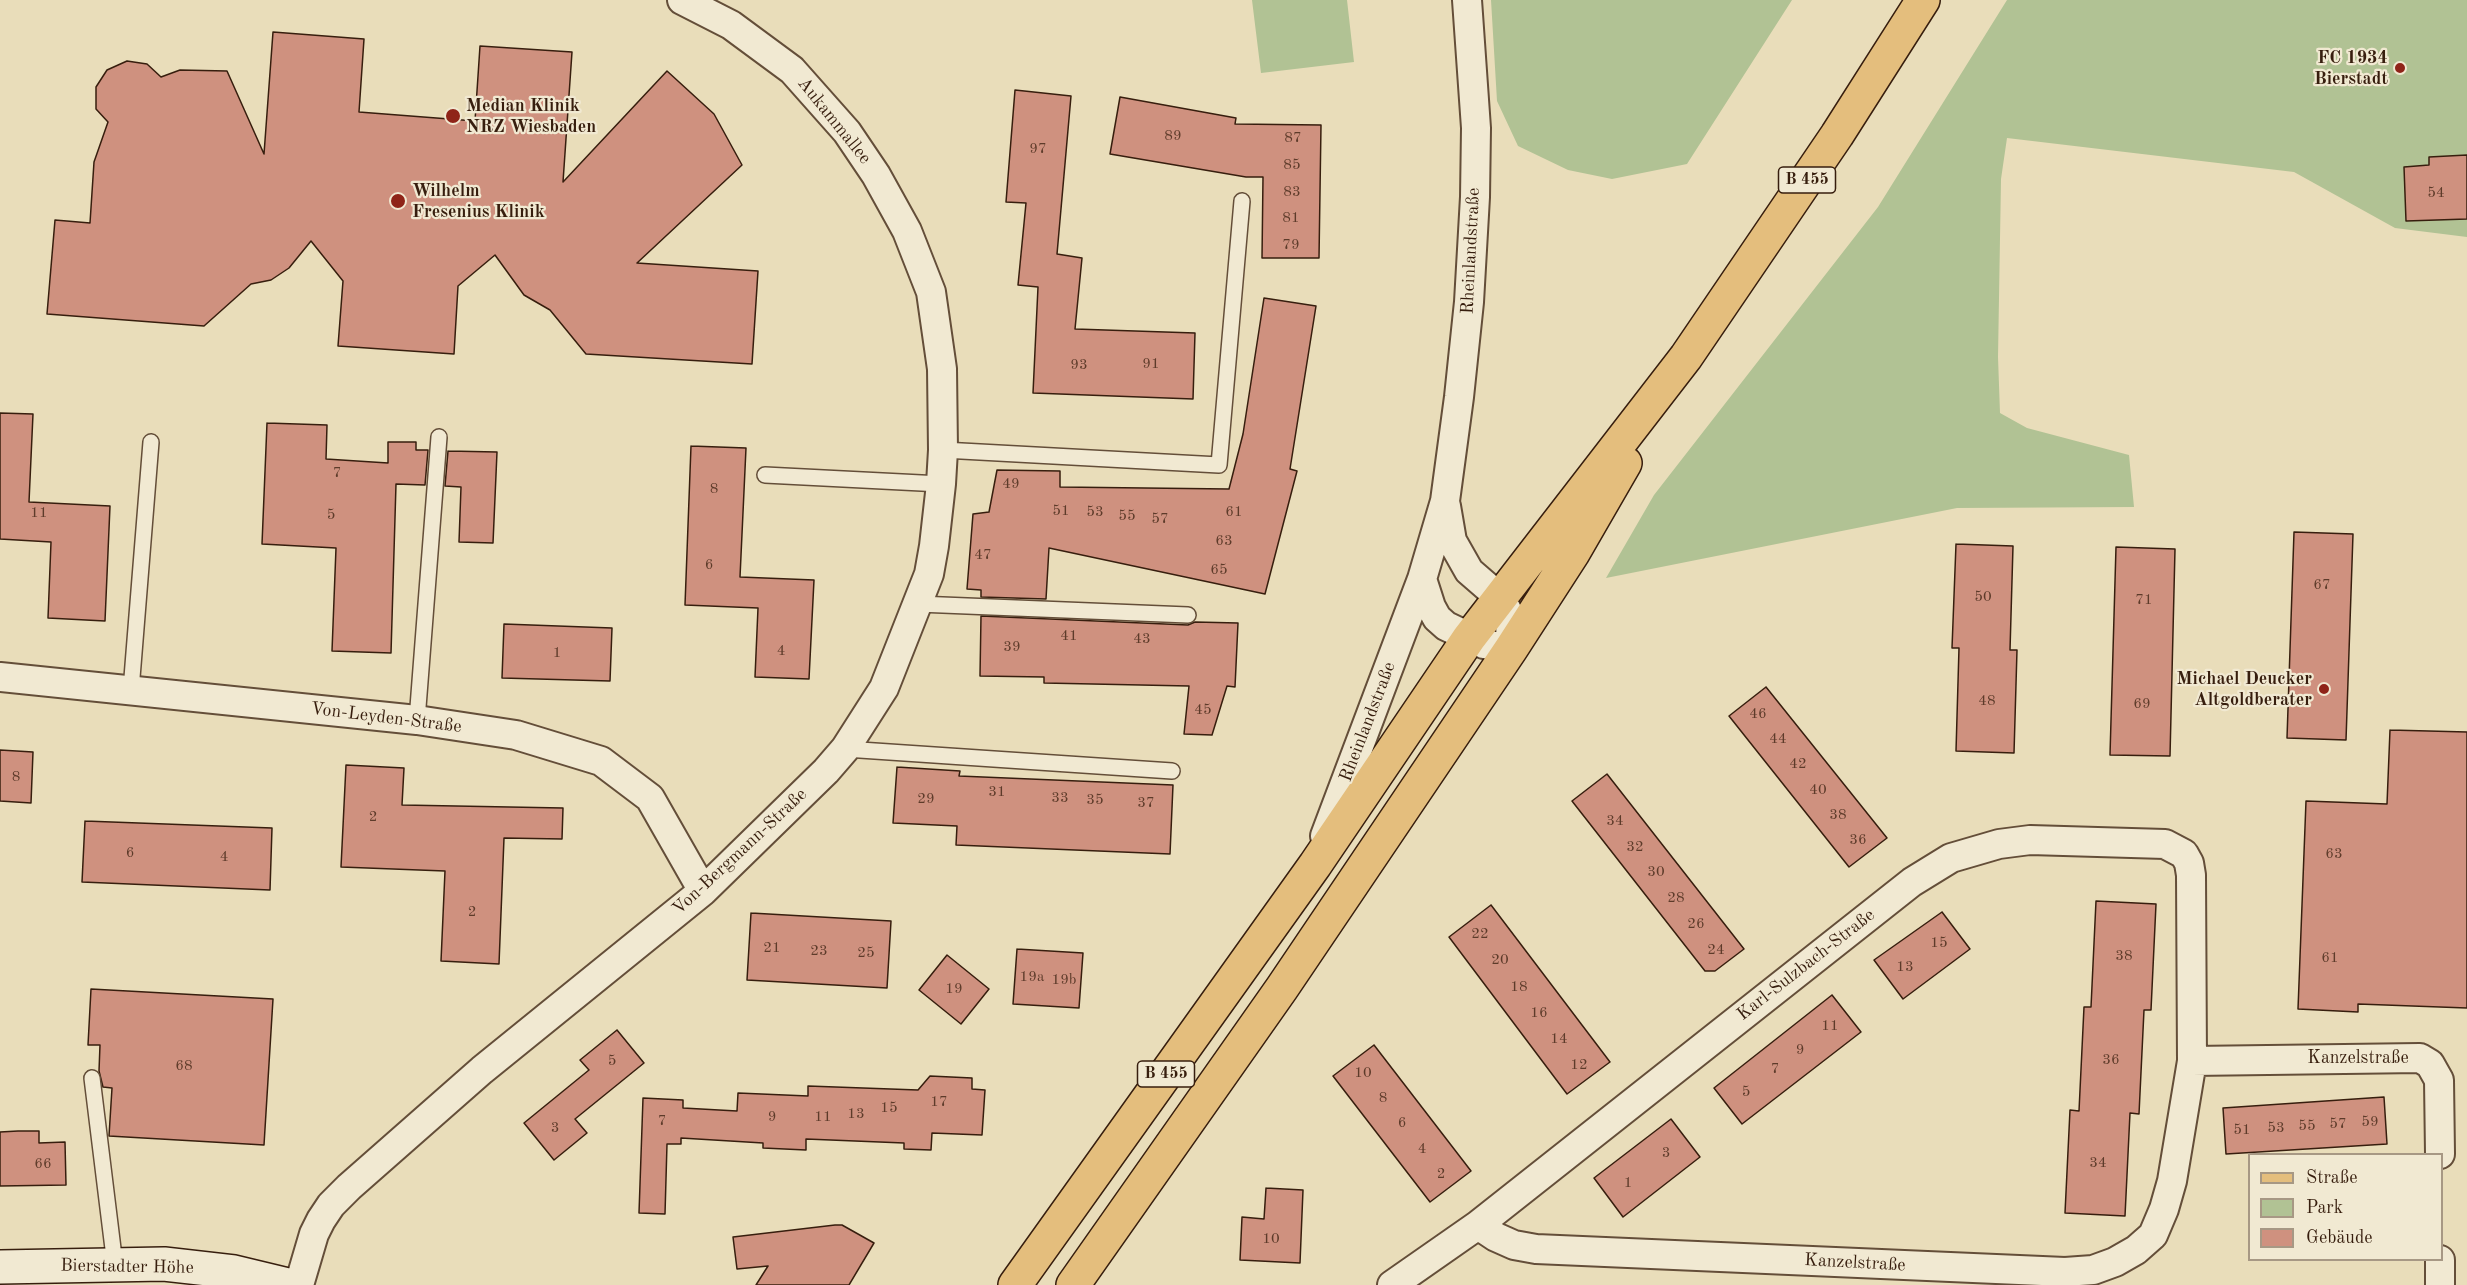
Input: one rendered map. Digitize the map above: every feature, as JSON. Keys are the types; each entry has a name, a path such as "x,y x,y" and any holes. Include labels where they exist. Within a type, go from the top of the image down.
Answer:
{"main road":[{"name":"B 455","path":"1015,1285 1315,865 1469,638 1686,357 1830,145 1923,0"},
{"name":"B 455","path":"1073,1285 1282,988 1511,649 1574,553 1686,357"},
{"name":"Bierstadter Höhe","path":"0,1267 164,1264 204,1268 288,1285"}],"street":[{"name":"Aukammallee","path":"682,0 731,25 760,46 792,70 821,101 847,132 876,175 907,231 931,292"},
{"name":"Rheinlandstraße","path":"1315,865 1422,579 1445,501 1461,385 1475,197 1476,128 1467,0"},
{"name":"Von-Bergmann-Straße","path":"299,1285 314,1234 321,1220 331,1205 349,1186 482,1070 703,891 826,771 845,749 884,688 929,574 934,546 943,450 942,369 931,292"},
{"name":"Rheinlandstraße","path":"1445,501 1452,540 1465,564 1469,571 1499,597 1507,610 1511,649"},
{"path":"1422,579 1425,593 1437,618 1446,626 1484,644 1511,649"},
{"name":"Von-Leyden-Straße","path":"0,677 417,720 516,735 601,761 650,798 703,891"},
{"name":"Karl-Sulzbach-Straße","path":"1478,1225 1912,882 1951,858 1999,844 2030,840 2165,844 2184,854"},
{"name":"Kanzelstraße","path":"1478,1225 1505,1241 1536,1249 2064,1279 2115,1262 2136,1251 2153,1235 2164,1209 2172,1181 2192,1061 2191,875 2189,863 2184,854"},
{"name":"Kanzelstraße","path":"2192,1061 2420,1058 2430,1064 2439,1080 2440,1153"},
{"path":"1392,1285 1478,1225"},
{"path":"2440,1261 2440,1285"}],"lane":[{"path":"943,450 1220,465 1242,201"},
{"path":"417,720 439,437"},
{"path":"130,690 151,442"},
{"path":"765,475 941,484"},
{"path":"918,604 1188,615"},
{"path":"845,749 1172,771"},
{"path":"93,1078 115,1264"}],"green space":[{"path":"1252,0 1347,0 1354,62 1261,73"},
{"path":"1491,0 1792,0 1687,164 1612,179 1568,170 1518,146 1497,101"},
{"path":"2007,0 2467,0 2467,237 2395,228 2294,172 2007,138 2001,179 1998,357 2000,413 2027,428 2129,455 2134,507 1957,508 1606,578 1654,495 1878,207"}],"building":[{"name":"Wilhelm Fresenius Klinik","path":"273,32 364,39 359,112 475,121 480,46 572,52 563,182 667,71 714,114 742,165 637,263 758,271 752,364 586,354 550,310 524,295 495,255 458,286 454,354 338,346 343,281 311,241 289,268 271,280 251,284 204,326 47,314 55,220 90,223 94,162 108,122 96,109 96,87 107,70 127,61 147,64 161,77 180,70 227,71 264,154"},
{"path":"1015,90 1071,96 1057,254 1082,258 1075,329 1195,333 1193,399 1033,393 1038,287 1018,285 1026,203 1006,202"},
{"path":"1120,97 1236,118 1235,124 1321,125 1319,258 1262,258 1263,177 1246,177 1110,154"},
{"path":"2467,155 2467,219 2406,221 2404,167 2429,165 2429,157"},
{"path":"1264,298 1316,306 1290,469 1297,471 1265,594 1049,548 1046,599 981,597 981,590 967,589 973,514 989,512 997,470 1060,471 1060,487 1229,489 1243,434"},
{"path":"0,413 33,414 29,502 110,506 105,621 48,618 51,542 0,539"},
{"path":"267,423 327,425 326,459 388,463 388,442 416,442 416,450 428,450 425,485 396,484 391,653 332,651 336,548 262,544"},
{"path":"691,446 746,448 740,577 814,580 809,679 755,677 758,608 685,605"},
{"path":"448,451 497,452 493,543 459,542 461,487 445,486"},
{"path":"2294,532 2353,534 2346,740 2287,738"},
{"path":"1956,544 2013,546 2010,650 2017,650 2014,753 1956,751 1959,648 1952,648"},
{"path":"2116,547 2175,549 2170,756 2110,755"},
{"path":"981,616 1188,625 1195,622 1238,623 1235,687 1227,686 1212,735 1184,734 1189,686 1044,683 1044,677 980,676"},
{"path":"504,624 612,628 610,681 502,678"},
{"path":"1766,687 1887,838 1849,867 1729,716"},
{"path":"2390,730 2467,732 2467,1008 2358,1004 2358,1012 2298,1009 2306,801 2387,804"},
{"path":"0,750 33,752 31,803 0,801"},
{"path":"346,765 404,768 402,805 563,808 562,839 504,838 499,964 441,961 445,871 341,867"},
{"path":"897,767 960,771 959,776 1173,785 1170,854 956,845 957,826 893,823"},
{"path":"1607,774 1744,949 1715,971 1705,971 1572,801"},
{"path":"85,821 272,828 270,890 82,882"},
{"path":"2096,901 2156,904 2151,1010 2144,1010 2139,1114 2130,1113 2125,1216 2065,1213 2070,1110 2079,1111 2084,1007 2091,1007"},
{"path":"1491,905 1610,1062 1567,1094 1449,937"},
{"path":"1942,912 1970,949 1903,999 1874,960"},
{"path":"751,913 891,921 887,988 747,980"},
{"path":"1017,949 1083,953 1079,1008 1013,1004"},
{"path":"947,955 989,989 961,1024 919,990"},
{"path":"91,989 273,999 264,1145 109,1136 112,1088 103,1087 99,1071 100,1045 88,1045"},
{"path":"1832,995 1861,1032 1742,1124 1714,1088"},
{"path":"617,1030 644,1063 575,1119 587,1133 554,1160 524,1123 589,1070 580,1060"},
{"path":"1374,1045 1471,1171 1430,1202 1333,1076"},
{"path":"930,1076 972,1078 972,1089 985,1090 982,1135 932,1133 931,1150 904,1149 904,1143 806,1139 806,1150 763,1148 763,1143 681,1138 681,1144 667,1144 665,1214 639,1213 643,1098 683,1100 683,1108 737,1111 738,1093 808,1096 808,1086 918,1090"},
{"path":"2384,1097 2387,1144 2226,1154 2223,1108"},
{"path":"1671,1119 1700,1157 1623,1217 1594,1178"},
{"path":"39,1131 39,1143 65,1142 66,1185 0,1186 0,1132"},
{"path":"1266,1188 1303,1190 1300,1263 1240,1260 1242,1217 1264,1219"},
{"path":"842,1225 874,1243 849,1285 756,1285 768,1266 737,1269 733,1237"}],"place":[{"name":"FC 1934 Bierstadt","path":"2400,68"},
{"name":"Median Klinik NRZ Wiesbaden","path":"453,116"},
{"name":"Wilhelm Fresenius Klinik","path":"398,201"},
{"name":"Michael Deucker Altgoldberater","path":"2324,689"}]}
